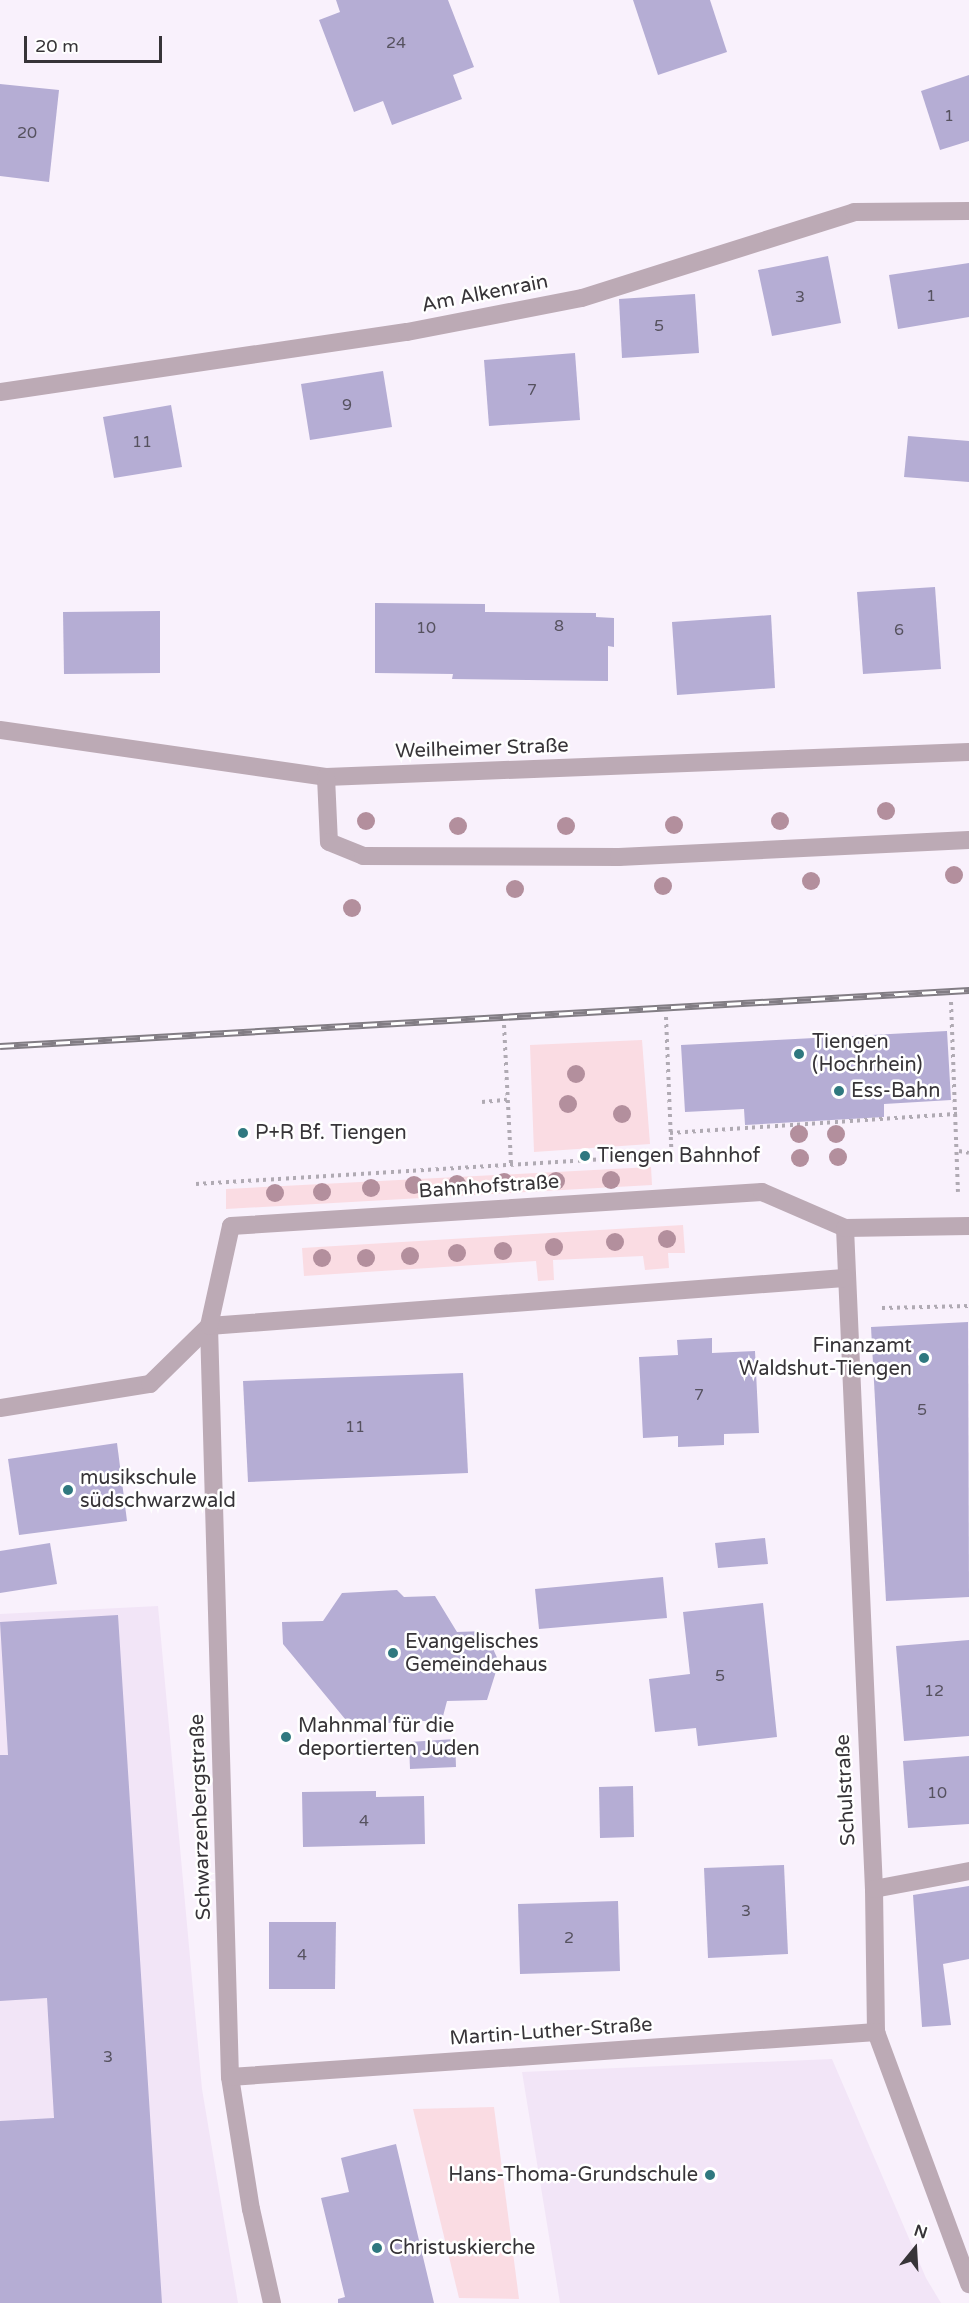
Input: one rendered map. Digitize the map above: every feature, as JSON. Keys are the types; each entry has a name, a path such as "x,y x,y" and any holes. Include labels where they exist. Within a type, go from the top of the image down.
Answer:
{"street":[{"name":"Am Alkenrain","path":"0,393 407,332 582,298 854,212 969,212"},
{"name":"Weilheimer Straße","path":"0,730 326,777 969,752"},
{"path":"326,777 329,842 363,856 619,857 969,840"},
{"name":"Bahnhofstraße","path":"209,1326 231,1226 762,1192 844,1228 963,1226"},
{"path":"0,1408 150,1384 209,1326 844,1278 844,1228"},
{"name":"Schulstraße","path":"844,1278 874,1889 876,2032 969,2284"},
{"name":"Schwarzenbergstraße","path":"209,1326 230,2078 272,2303"},
{"path":"874,1889 969,1871"},
{"name":"Martin-Luther-Straße","path":"230,2078 876,2032"}],"path":[{"path":"951,1002 963,1226"},
{"path":"666,1017 670,1155 678,1198"},
{"path":"504,1025 511,1165"},
{"path":"482,1102 507,1100"},
{"path":"670,1133 958,1114"},
{"path":"959,1152 969,1153"},
{"path":"196,1184 670,1155"},
{"path":"845,1309 969,1306"}],"shaded area":[{"path":"642,1040 650,1144 534,1152 530,1045"},
{"path":"651,1167 652,1185 226,1209 226,1189"},
{"path":"683,1225 685,1253 668,1253 669,1268 645,1270 643,1256 553,1260 554,1280 538,1281 536,1261 304,1276 302,1248"},
{"path":"158,1606 202,2089 238,2303 0,2303 0,1614"},
{"name":"Hans-Thoma-Grundschule","path":"832,2059 926,2278 941,2303 560,2303 522,2072"},
{"path":"494,2107 519,2299 459,2298 413,2109"}],"building":[{"path":"336,0 448,0 474,67 453,75 462,99 392,125 383,101 354,112 319,20 340,12"},
{"path":"633,0 710,0 727,52 658,75"},
{"path":"969,75 969,141 940,150 921,91"},
{"path":"0,84 59,90 49,182 0,176"},
{"path":"828,256 841,323 772,336 758,270"},
{"path":"969,263 969,317 898,329 889,275"},
{"path":"695,294 699,353 622,358 619,299"},
{"path":"575,353 580,420 489,426 484,360"},
{"path":"383,371 392,427 310,440 301,384"},
{"path":"171,405 182,467 114,478 103,417"},
{"path":"908,436 969,441 969,482 904,477"},
{"path":"935,587 941,669 863,674 857,592"},
{"path":"375,603 485,604 485,612 596,613 596,617 614,618 614,647 608,646 608,681 452,679 453,674 375,673"},
{"path":"160,611 160,673 64,674 63,612"},
{"path":"771,615 775,688 677,695 672,622"},
{"path":"947,1031 951,1100 884,1104 884,1117 745,1125 744,1109 685,1112 681,1045"},
{"path":"968,1322 969,1597 886,1601 871,1327"},
{"path":"712,1338 712,1353 755,1351 759,1433 724,1434 724,1445 678,1447 678,1436 643,1438 639,1357 678,1355 677,1340"},
{"path":"463,1373 468,1473 248,1482 243,1381"},
{"name":"musikschule südschwarzwald","path":"117,1443 127,1521 19,1535 8,1459"},
{"path":"765,1538 768,1564 718,1568 715,1543"},
{"path":"50,1543 57,1584 0,1593 0,1551"},
{"path":"663,1577 667,1618 539,1629 535,1589"},
{"name":"Evangelisches Gemeindehaus","path":"397,1590 404,1597 435,1596 457,1632 485,1631 499,1662 487,1700 447,1701 442,1720 350,1725 283,1644 282,1622 323,1621 342,1593"},
{"path":"763,1603 777,1737 698,1746 696,1728 655,1732 649,1679 690,1674 683,1612"},
{"path":"118,1615 162,2303 0,2303 0,2121 54,2118 47,1998 0,2001 0,1755 8,1755 0,1622"},
{"path":"969,1640 969,1736 904,1741 896,1646"},
{"path":"455,1739 456,1767 410,1769 409,1742"},
{"path":"969,1756 969,1824 908,1828 903,1761"},
{"path":"633,1786 634,1837 600,1838 599,1787"},
{"path":"376,1791 376,1797 424,1796 425,1844 303,1847 302,1792"},
{"path":"784,1865 788,1954 708,1958 704,1868"},
{"path":"969,1886 969,1959 943,1964 951,2025 922,2027 913,1895"},
{"path":"618,1901 620,1971 520,1974 518,1904"},
{"path":"269,1922 336,1922 335,1989 269,1989"},
{"name":"Christuskierche","path":"396,2144 434,2303 338,2303 338,2299 345,2297 321,2198 349,2192 341,2158"}],"railway":[{"path":"0,1046 969,990"}],"place":[{"name":"Tiengen (Hochrhein)","path":"799,1054"},
{"name":"Ess-Bahn","path":"839,1091"},
{"name":"P+R Bf. Tiengen","path":"243,1133"},
{"name":"Tiengen Bahnhof","path":"585,1156"},
{"name":"Finanzamt Waldshut-Tiengen","path":"924,1358"},
{"name":"musikschule südschwarzwald","path":"68,1490"},
{"name":"Evangelisches Gemeindehaus","path":"393,1653"},
{"name":"Mahnmal für die deportierten Juden","path":"286,1737"},
{"name":"Hans-Thoma-Grundschule","path":"710,2175"},
{"name":"Christuskierche","path":"377,2248"}]}
